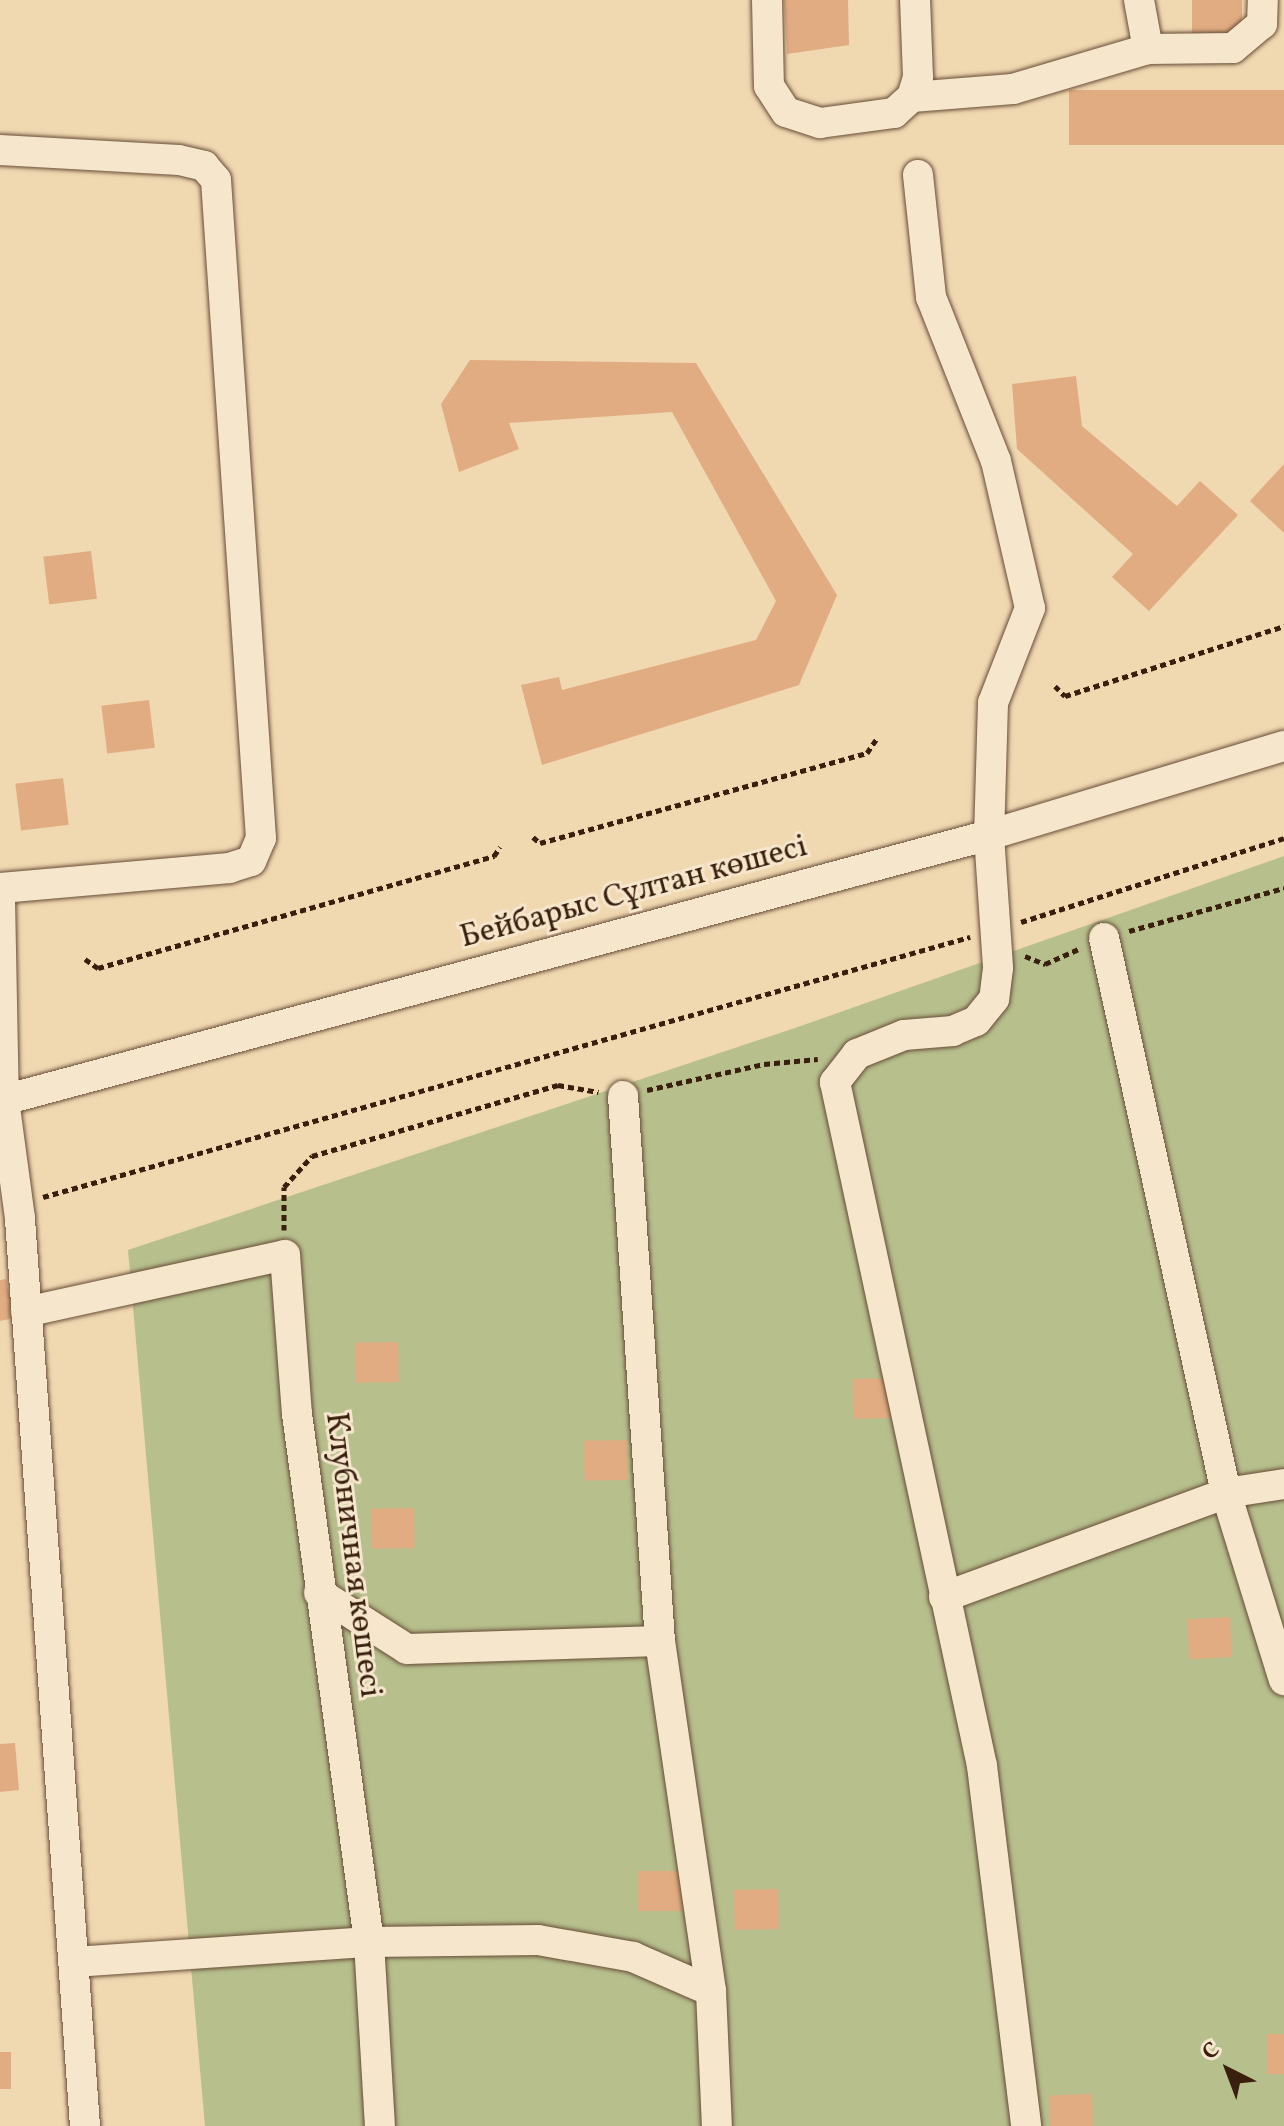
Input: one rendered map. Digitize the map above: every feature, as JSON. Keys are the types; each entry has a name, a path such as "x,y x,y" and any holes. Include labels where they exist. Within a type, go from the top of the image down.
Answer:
{"street":[{"path":"767,0 769,86 786,112 820,123 894,113 912,97 918,77 915,0"},
{"path":"1139,0 1148,49"},
{"path":"912,97 1013,89 1148,49 1233,48 1262,24 1263,0"},
{"path":"0,150 179,160 204,166 216,180 261,838 251,861 229,868 0,888"},
{"path":"918,175 931,297 996,461 1030,608 993,703 989,835 997,938 994,999 976,1021 953,1031 904,1035 857,1054 835,1082 982,1766 1026,2126"},
{"name":"Бейбарыс Сұлтан көшесі","path":"2,1100 989,835 1284,746"},
{"path":"0,899 2,1100 18,1204 11,1264 26,1312 85,2126"},
{"path":"1104,938 1226,1493 1284,1680"},
{"path":"623,1096 660,1641 711,1991 717,2126"},
{"path":"26,1312 285,1255"},
{"name":"Клубничная көшесі","path":"285,1255 319,1593 369,1942 380,2126"},
{"path":"944,1597 1226,1493 1284,1484"},
{"path":"319,1593 390,1644 407,1649 660,1641"},
{"path":"74,1962 369,1942 538,1940 633,1957 711,1991"}],"path":[{"path":"1055,686 1065,696 1284,626"},
{"path":"533,837 540,843 867,753 877,738"},
{"path":"18,1204 997,938 1284,838"},
{"path":"85,959 98,968 494,856 500,847"},
{"path":"997,938 1045,964 1104,938 1284,888"},
{"path":"285,1255 284,1187 312,1156 558,1085 623,1096 764,1064 857,1054"}],"green space":[{"path":"1284,856 1284,2126 205,2126 128,1250 795,1028"}],"building":[{"path":"784,0 848,0 849,45 787,54"},
{"path":"1192,0 1242,0 1242,35 1192,35"},
{"path":"1069,90 1284,90 1284,145 1069,145"},
{"path":"470,360 696,363 837,595 799,685 542,765 521,685 559,677 562,690 756,640 776,601 672,412 509,423 519,449 459,472 441,404"},
{"path":"1076,376 1082,426 1177,506 1200,481 1238,515 1149,611 1112,577 1133,554 1017,449 1012,384"},
{"path":"1284,464 1284,533 1250,501"},
{"path":"91,551 97,599 49,604 43,557"},
{"path":"149,700 155,748 107,753 101,706"},
{"path":"63,778 69,825 21,830 15,784"},
{"path":"6,1279 14,1318 0,1321 0,1280"},
{"path":"398,1342 399,1382 356,1383 355,1343"},
{"path":"896,1378 897,1418 854,1419 853,1379"},
{"path":"627,1440 628,1480 585,1481 584,1441"},
{"path":"414,1508 415,1548 372,1549 371,1509"},
{"path":"1230,1617 1232,1657 1189,1659 1187,1619"},
{"path":"15,1743 19,1790 0,1792 0,1744"},
{"path":"638,1871 682,1871 682,1911 638,1911"},
{"path":"778,1889 779,1929 735,1930 734,1890"},
{"path":"1267,2034 1284,2034 1284,2074 1267,2074"},
{"path":"0,2052 11,2052 11,2089 0,2089"},
{"path":"1092,2094 1093,2126 1050,2126 1049,2096"}]}
